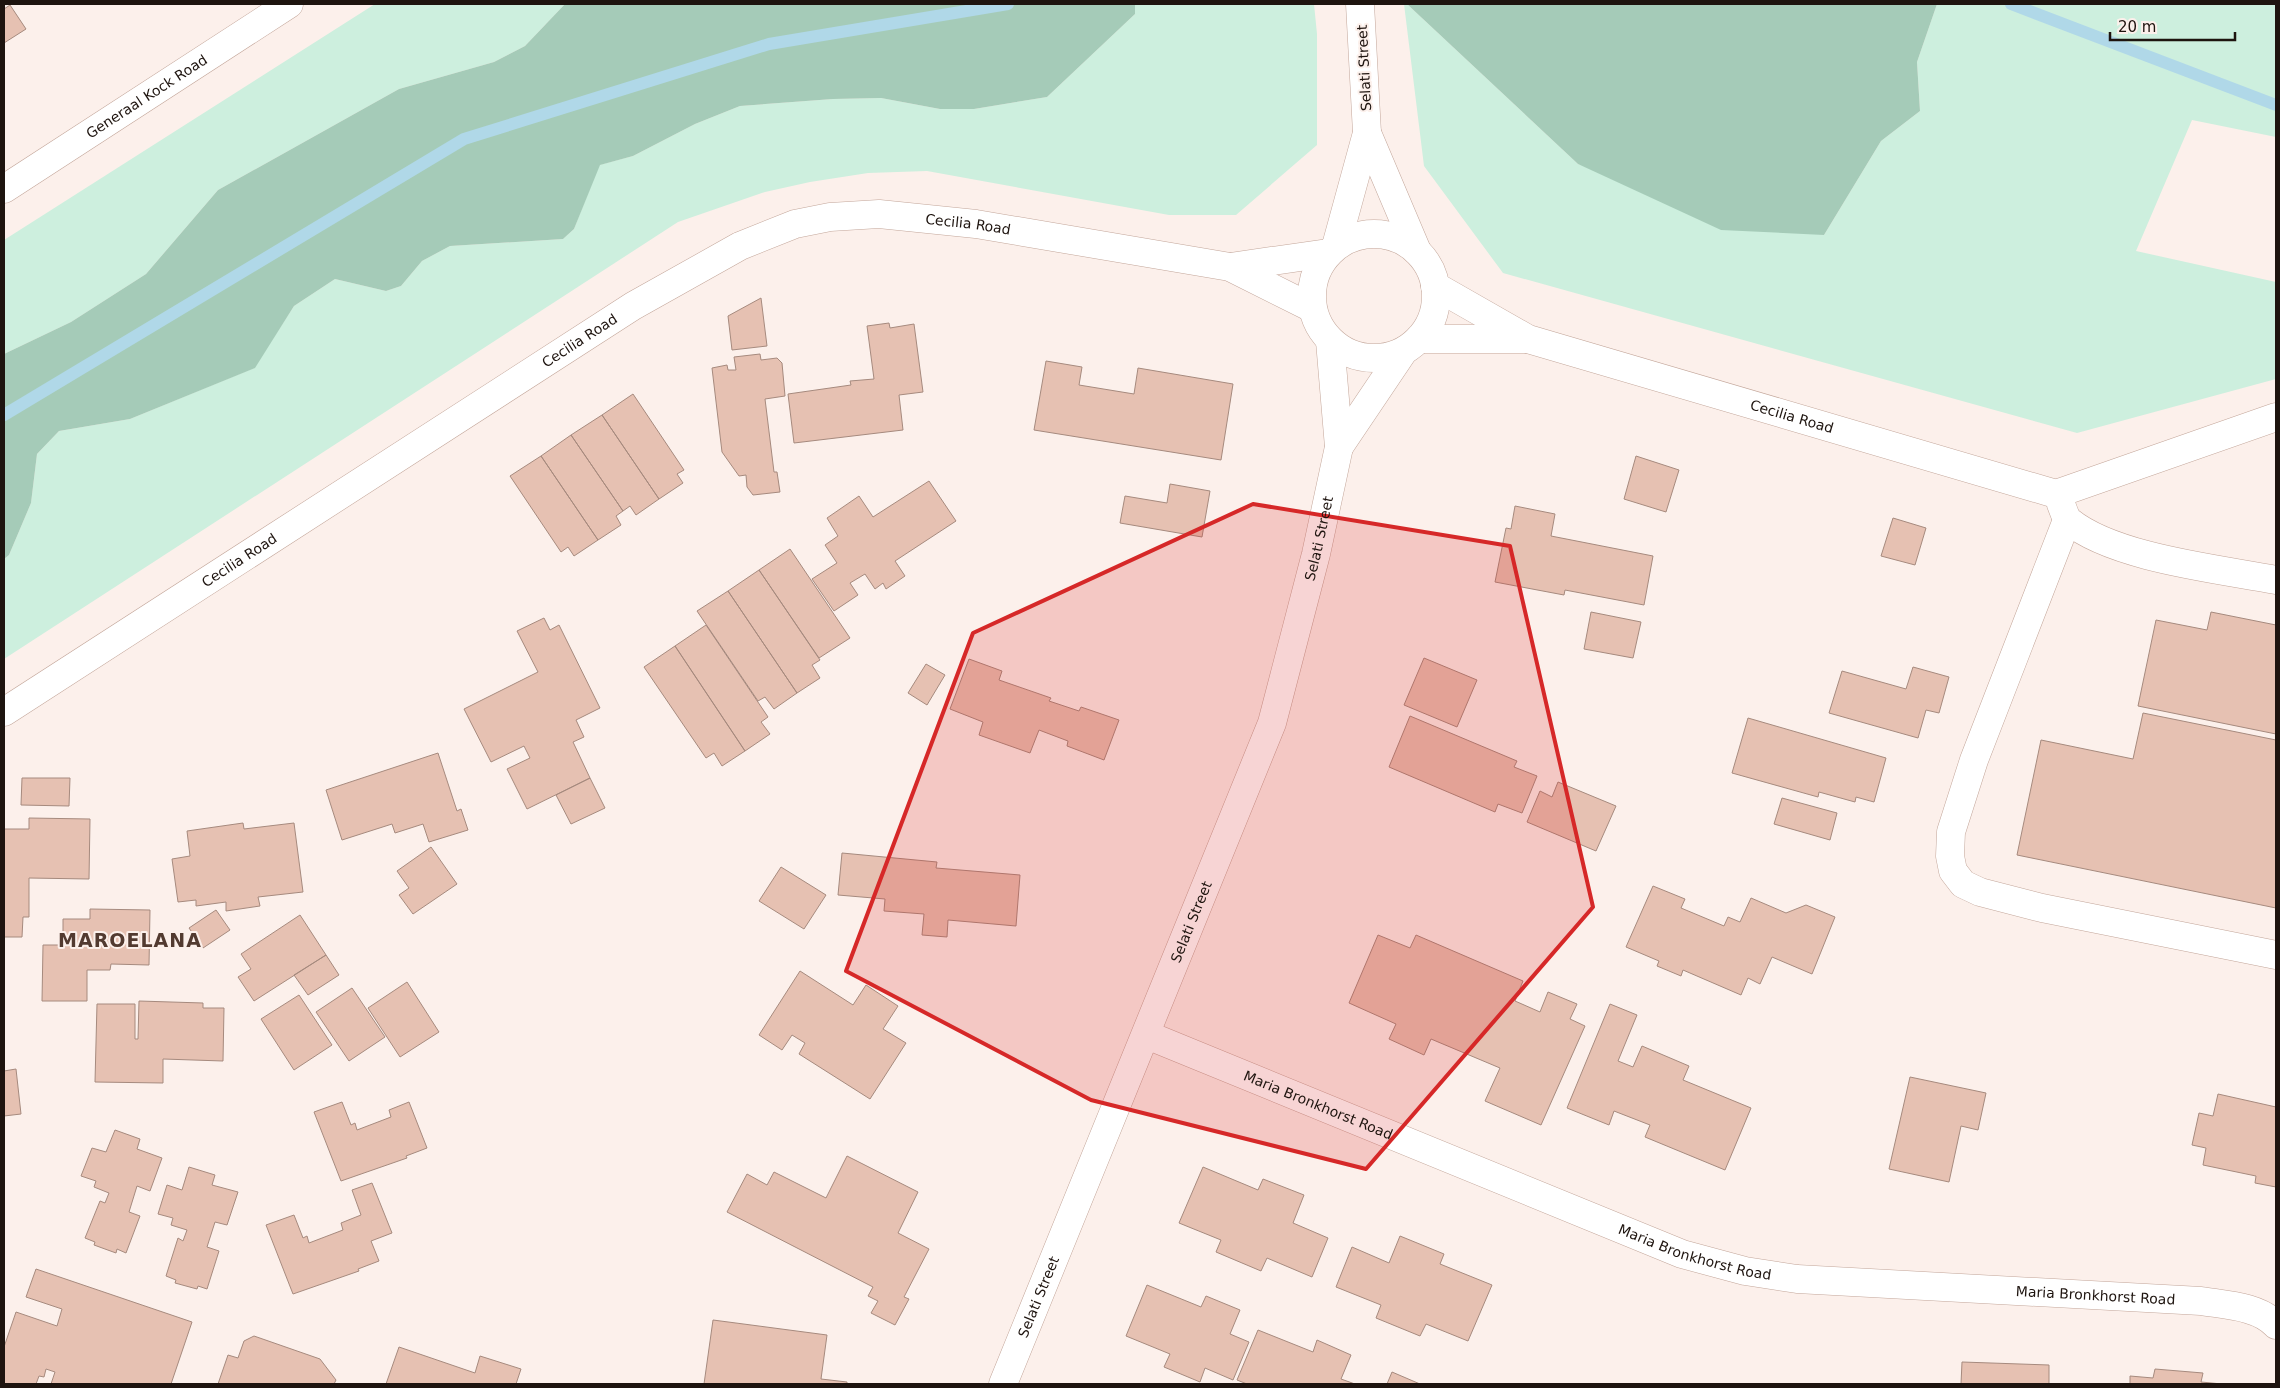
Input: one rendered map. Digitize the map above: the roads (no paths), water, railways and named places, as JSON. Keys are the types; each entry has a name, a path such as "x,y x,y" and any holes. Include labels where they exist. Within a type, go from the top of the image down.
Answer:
{"street":[{"name":"Generaal Kock Road","path":"4,189 289,4"},
{"name":"Selati Street","path":"1332,249 1367,133 1360,4"},
{"name":"Selati Street","path":"1367,133 1417,251"},
{"name":"Cecilia Road","path":"4,712 632,306 740,246 795,224 830,217 879,214 976,224 1230,267 1312,308"},
{"path":"1377,233 1399,239 1417,251 1429,266 1435,286 1436,305 1430,324 1411,346 1384,358 1365,358 1346,352 1330,341 1318,326 1312,308 1311,288 1316,270 1332,249 1356,236 1377,233"},
{"name":"Cecilia Road","path":"1230,267 1332,249"},
{"name":"Cecilia Road","path":"1435,286 1528,339 2056,494"},
{"name":"Cecilia Road","path":"1411,346 1528,339"},
{"name":"Selati Street","path":"1003,1384 1147,1035 1272,723 1316,554 1339,448 1330,341"},
{"name":"Selati Street","path":"1339,448 1411,346"},
{"path":"2276,418 2056,494 2067,520 2093,536 2147,556 2276,580"},
{"path":"2067,520 1974,760 1951,832 1950,856 1953,870 1963,884 1980,892 2042,908 2276,955"},
{"name":"Maria Bronkhorst Road","path":"1147,1035 1682,1254 1746,1271 1797,1279 1847,1283 2201,1301 2239,1307 2260,1314 2276,1325"}],"waterway":[{"path":"4,415 464,139 769,44 1008,4"},
{"path":"2011,4 2276,105"}],"district":[{"name":"MAROELANA","path":"130,940"}]}
